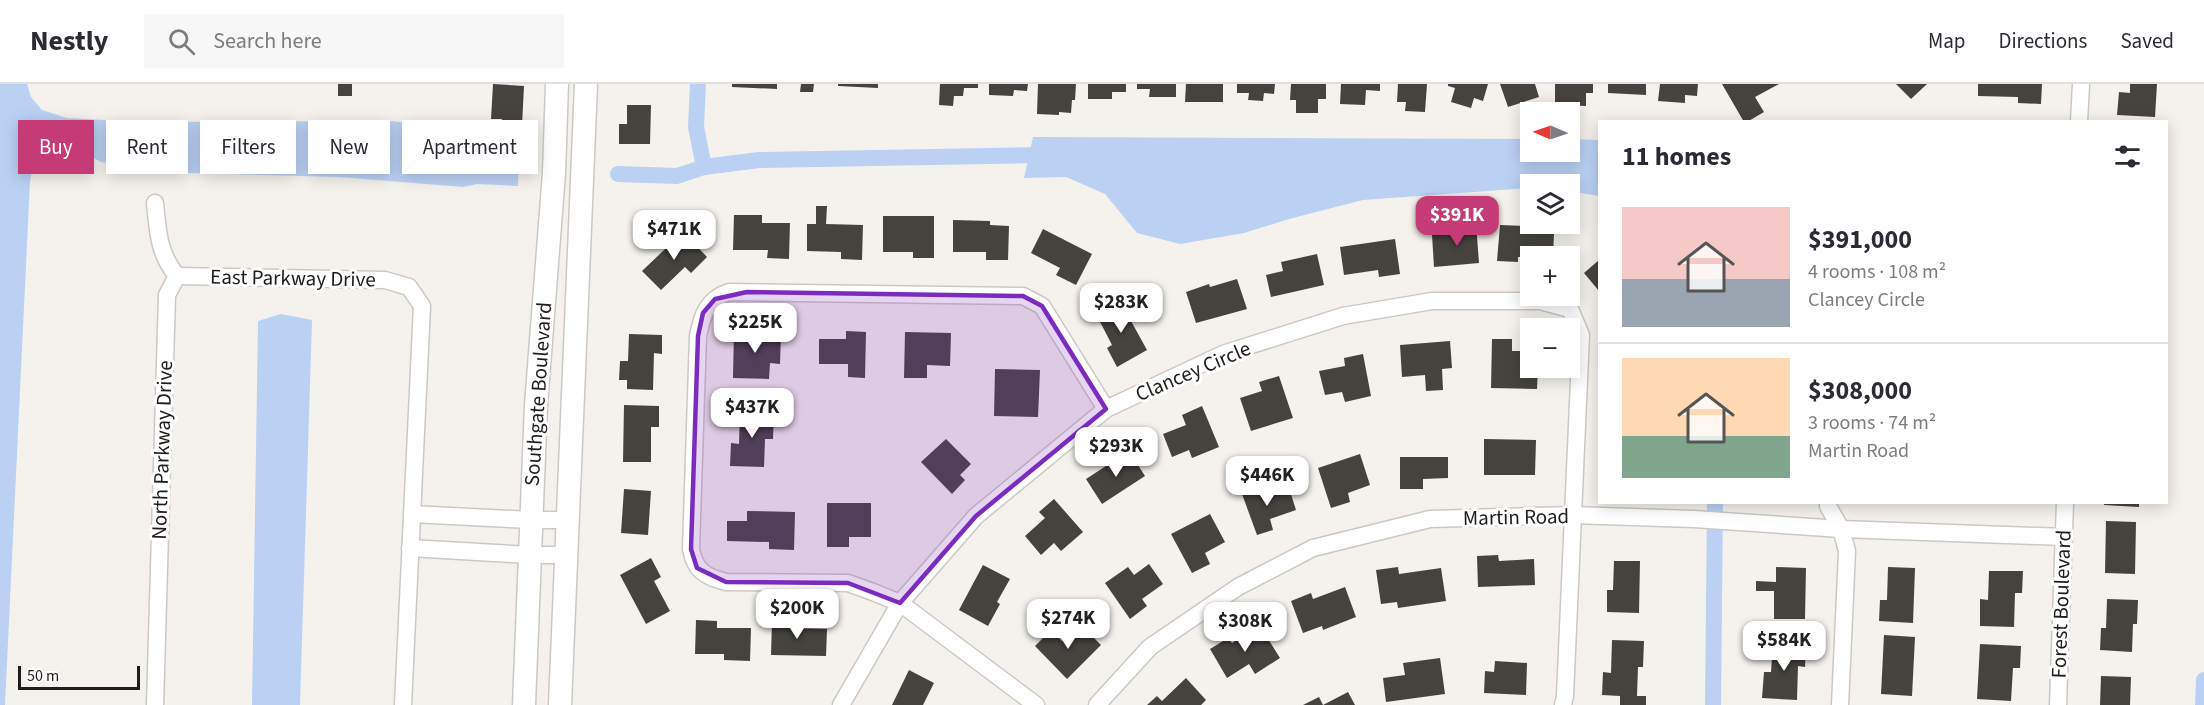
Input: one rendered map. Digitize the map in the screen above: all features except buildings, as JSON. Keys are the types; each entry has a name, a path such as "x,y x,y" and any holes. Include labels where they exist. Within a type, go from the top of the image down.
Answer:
{"main road":[{"name":"Southgate Boulevard","path":"524,705 536,405 554,173 557,84"},
{"name":"Southgate Boulevard","path":"560,705 586,84"}],"street":[{"path":"2079,120 2081,84"},
{"path":"155,203 158,235 166,263 177,276"},
{"name":"East Parkway Drive","path":"177,276 385,280 410,287 422,306 412,513"},
{"name":"North Parkway Drive","path":"155,705 167,295 177,276"},
{"path":"1036,705 900,603 848,583 726,582 710,577 697,568 691,549 698,336 703,313 715,299 729,292 1023,296 1042,306 1106,409"},
{"name":"Clancey Circle","path":"841,705 900,603 976,516 1106,409 1223,354 1343,316 1432,301 1540,301 1570,309 1581,335 1572,515"},
{"path":"1829,504 1841,529 1847,551 1840,705"},
{"name":"Forest Boulevard","path":"2058,705 2065,504"},
{"path":"404,705 412,513 568,520"},
{"path":"1563,705 1572,515"},
{"name":"Martin Road","path":"1097,705 1150,647 1238,587 1312,548 1430,519 1572,515 1694,519 1841,529 2064,537"},
{"path":"410,548 566,555"}],"highlighted area":[{"path":"747,292 1023,296 1042,306 1106,409 976,516 900,603 848,583 726,582 697,568 691,549 698,336 703,313 715,299"}],"water":[{"path":"0,84 27,84 31,97 42,110 67,118 106,120 106,163 94,158 94,120 18,120 18,174 32,174 5,705 0,705"},
{"path":"296,121 308,121 308,174 390,174 391,121 402,122 402,174 518,174 518,186 477,184 463,187 339,177 226,174 296,174"},
{"path":"188,122 200,122 200,173 188,173"},
{"path":"1033,137 1520,139 1520,162 1580,162 1580,139 1598,140 1598,196 1580,193 1580,174 1520,174 1520,189 1363,200 1244,233 1180,244 1137,233 1105,194 1066,177 1024,178"},
{"path":"281,314 312,320 300,705 252,705 258,321"}],"waterway":[{"path":"698,84 696,127 704,167"},
{"path":"618,174 677,176 704,167 759,160 1051,155"},
{"path":"1713,705 1715,504"},
{"path":"2203,705 2204,680"}]}
